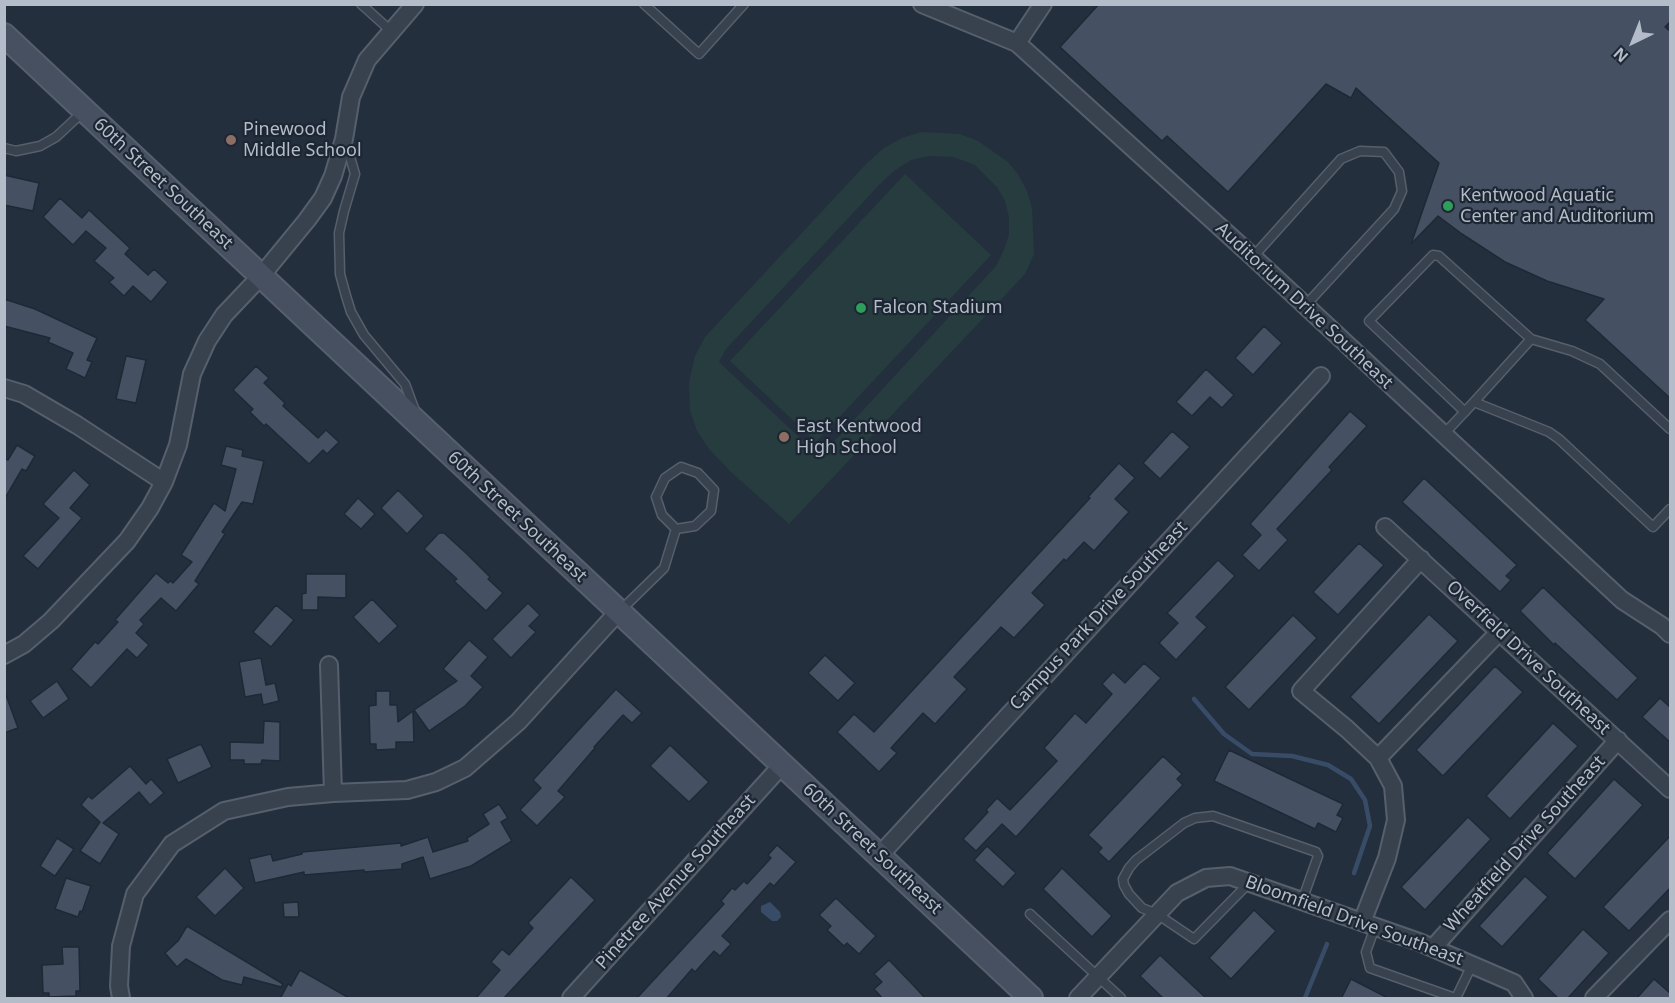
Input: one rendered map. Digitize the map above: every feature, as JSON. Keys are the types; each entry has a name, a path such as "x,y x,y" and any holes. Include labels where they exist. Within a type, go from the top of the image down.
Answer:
{"main road":[{"name":"60th Street Southeast","path":"4,35 1031,999"}],"street":[{"path":"4,655 24,644 51,621 127,541 150,508 164,482 178,444 192,374 207,341 224,315 261,276 323,198 333,176 344,139 351,97 367,60 415,4"},
{"name":"Auditorium Drive Southeast","path":"922,4 1017,43 1253,257 1622,600 1668,626"},
{"path":"1017,43 1043,4"},
{"name":"Campus Park Drive Southeast","path":"879,856 1321,376"},
{"path":"4,388 24,394 70,420 164,482"},
{"name":"Overfield Drive Southeast","path":"1385,527 1671,789"},
{"path":"1369,925 1396,820 1393,786 1378,758 1340,722 1301,691 1421,559"},
{"path":"121,999 119,986 121,946 135,894 172,844 224,811 288,797 407,790 436,782 465,768 518,722 618,612"},
{"path":"1378,758 1500,631"},
{"path":"329,665 333,793"},
{"name":"Wheatfield Drive Southeast","path":"1433,948 1618,740"},
{"name":"Pinetree Avenue Southeast","path":"571,999 782,765"},
{"name":"Bloomfield Drive Southeast","path":"1078,999 1177,893 1206,878 1230,876 1433,948 1514,983 1524,999"},
{"path":"1594,999 1671,920"}],"lane":[{"path":"360,4 391,30"},
{"path":"644,4 699,54 744,4"},
{"path":"4,148 16,151 40,146 56,137 85,110"},
{"path":"344,139 355,174 339,233 340,274 351,312 364,335 405,384 420,425"},
{"path":"1253,257 1341,159 1360,151 1384,152 1399,172 1402,191 1394,209 1305,306"},
{"path":"1465,412 1369,321 1433,255 1439,256 1531,339 1572,351 1600,364 1671,429"},
{"path":"1443,435 1531,339"},
{"path":"1474,402 1549,432 1653,527 1671,509"},
{"path":"681,467 698,474 714,490 711,511 695,526 676,529 662,515 656,497 665,478 681,467"},
{"path":"618,612 663,568 676,529"},
{"path":"1250,883 1194,939 1157,914 1142,908 1129,894 1123,879 1129,868 1184,823 1195,818 1213,816 1316,852 1318,856 1302,901"},
{"path":"1030,914 1121,999"},
{"path":"1369,925 1366,952 1370,968 1456,999 1472,965"}],"green space":[{"path":"921,132 960,134 978,141 1008,162 1027,191 1032,208 1034,254 1025,274 789,524 730,471 709,449 697,431 690,410 689,382 695,356 705,337 867,163 884,148 902,138","holes":["929,156 953,157 975,165 997,187 1005,201 1009,217 1009,235 1003,252 996,266 830,446 816,453 719,362 726,349 894,171 911,160"]},
{"name":"Falcon Stadium","path":"905,174 991,255 816,442 730,361"}],"water":[{"path":"770,902 780,912 781,917 777,921 772,921 761,912 761,906"}],"building":[{"path":"1099,4 1671,4 1671,21 1665,27 1671,32 1671,399 1585,320 1604,299 1547,281 1505,262 1438,216 1411,244 1439,163 1356,88 1351,98 1326,84 1228,192 1167,136 1162,141 1060,47"},
{"path":"4,175 39,183 33,211 4,205"},
{"path":"60,198 82,218 89,210 130,248 125,254 148,275 154,269 168,282 151,302 133,286 124,296 109,282 114,278 94,261 106,248 86,231 73,245 43,217"},
{"path":"4,299 35,309 97,338 87,360 92,362 85,378 66,369 73,353 48,342 50,338 4,326"},
{"path":"1264,326 1282,343 1253,375 1235,358"},
{"path":"126,356 146,360 136,403 116,399"},
{"path":"256,366 269,378 264,383 285,403 283,406 318,438 326,430 339,442 327,454 323,450 309,464 250,412 253,409 233,390"},
{"path":"1206,369 1234,395 1222,408 1210,397 1192,416 1176,402"},
{"path":"1350,411 1367,426 1329,467 1332,470 1277,529 1288,540 1259,571 1242,555 1261,535 1250,524"},
{"path":"1172,431 1190,447 1160,479 1143,463"},
{"path":"17,445 35,456 26,471 22,469 4,500 4,458 8,460"},
{"path":"226,446 243,450 242,456 264,461 253,504 242,502 222,532 225,534 195,581 199,584 176,611 161,598 140,620 144,624 136,633 149,645 137,658 127,649 91,688 71,669 95,642 98,644 118,622 115,620 156,573 168,583 170,581 173,583 192,562 181,555 214,503 225,511 236,469 221,465"},
{"path":"1119,463 1135,478 1115,499 1129,512 1094,551 1084,542 1066,561 1064,559 1032,593 1045,605 1014,638 1001,627 954,677 967,689 935,724 923,713 891,748 897,753 879,772 837,732 854,714 874,732 1090,498 1088,497"},
{"path":"74,470 90,485 70,508 82,518 38,569 23,556 59,518 43,504"},
{"path":"1424,478 1517,565 1506,576 1511,580 1500,592 1402,502"},
{"path":"398,490 424,516 407,534 381,508"},
{"path":"358,498 375,514 361,529 344,514"},
{"path":"439,533 444,533 467,554 503,593 486,611 454,581 457,579 424,549"},
{"path":"1359,543 1384,565 1338,615 1313,592"},
{"path":"1218,560 1235,576 1196,617 1207,627 1176,660 1159,643 1178,623 1167,613"},
{"path":"306,574 346,574 346,598 318,597 318,610 302,610 302,594 306,593"},
{"path":"1543,587 1638,678 1617,700 1555,643 1554,645 1520,611"},
{"path":"372,599 398,626 379,644 353,617"},
{"path":"528,603 540,615 529,626 536,632 511,658 492,639"},
{"path":"276,605 294,620 271,647 253,632"},
{"path":"1429,614 1458,641 1379,724 1350,697"},
{"path":"1293,615 1317,638 1249,710 1225,687"},
{"path":"469,640 488,657 471,676 483,687 465,706 429,731 414,710 457,681 443,669"},
{"path":"825,655 855,683 838,701 808,673"},
{"path":"261,658 266,685 275,683 279,701 263,705 261,694 245,697 239,662"},
{"path":"1144,663 1161,678 1016,837 1002,824 976,851 963,839 988,812 986,810 997,798 1010,810 1057,761 1044,748 1075,713 1086,723 1112,694 1102,684 1113,672 1125,683"},
{"path":"1495,666 1523,692 1443,776 1416,750"},
{"path":"57,681 69,699 43,718 30,701"},
{"path":"616,689 642,713 632,723 623,715 558,791 565,797 537,826 520,810 541,788 533,780"},
{"path":"376,691 390,691 390,705 397,705 398,722 413,711 414,742 396,742 396,749 376,750 376,744 370,744 369,706 376,705"},
{"path":"4,695 6,695 18,728 4,733"},
{"path":"1660,698 1671,708 1671,743 1642,717"},
{"path":"264,721 280,722 280,761 262,760 261,764 244,764 244,760 230,760 230,742 263,743"},
{"path":"1553,723 1578,746 1510,819 1486,796"},
{"path":"201,744 212,767 178,783 167,759"},
{"path":"670,745 709,782 689,802 650,766"},
{"path":"1229,750 1343,804 1337,815 1343,818 1336,832 1318,823 1315,829 1214,781"},
{"path":"1163,756 1182,774 1177,779 1183,785 1109,862 1098,852 1102,848 1088,835"},
{"path":"130,766 146,784 151,779 164,793 150,805 139,792 103,823 119,834 100,864 80,851 100,822 81,805 88,796 92,799"},
{"path":"1614,779 1643,805 1575,879 1547,853"},
{"path":"499,804 508,818 501,822 512,841 471,866 430,879 423,857 402,864 402,869 304,875 304,872 255,883 249,859 271,854 273,861 302,854 302,852 401,843 401,846 428,837 433,852 468,841 467,838 489,824 483,814"},
{"path":"1468,817 1491,839 1425,910 1401,887"},
{"path":"1671,835 1671,887 1629,931 1603,907"},
{"path":"57,838 74,849 55,876 40,866"},
{"path":"777,845 796,862 774,886 770,883 722,936 731,944 720,956 714,951 695,972 692,969 666,999 636,999 724,904 721,901 732,888 735,890 744,881 747,884 771,858 768,855"},
{"path":"987,846 1016,873 1003,887 974,860"},
{"path":"225,868 244,888 215,916 196,897"},
{"path":"1062,868 1112,916 1092,937 1043,889"},
{"path":"1525,876 1548,897 1502,947 1479,926"},
{"path":"571,877 595,900 503,999 475,999 500,970 491,962 502,949 509,955 533,928 528,923"},
{"path":"66,878 91,886 78,917 55,909"},
{"path":"836,898 876,936 859,954 847,943 844,946 827,930 831,926 819,915"},
{"path":"298,902 299,917 284,917 283,903"},
{"path":"1254,910 1276,931 1231,979 1209,958"},
{"path":"187,926 283,984 281,987 244,977 242,985 222,980 186,959 177,967 165,953 178,941"},
{"path":"1583,929 1609,953 1567,999 1559,999 1538,979"},
{"path":"62,947 79,947 80,991 76,991 76,996 49,997 49,993 43,993 42,965 63,964"},
{"path":"1160,955 1207,999 1164,999 1140,976"},
{"path":"889,960 926,999 883,999 874,989 882,982 874,974"},
{"path":"300,970 351,999 280,999 288,984 291,986"},
{"path":"1351,979 1390,999 1341,999"},
{"path":"1654,979 1671,994 1671,999 1636,999"}],"waterway":[{"path":"1194,699 1224,734 1252,754 1292,756 1328,765 1351,779 1365,800 1370,826 1354,873"},
{"path":"1305,998 1327,944"}],"place":[{"name":"Pinewood Middle School","path":"231,140"},
{"name":"Kentwood Aquatic Center and Auditorium","path":"1448,206"},
{"name":"Falcon Stadium","path":"861,308"},
{"name":"East Kentwood High School","path":"784,437"}]}
